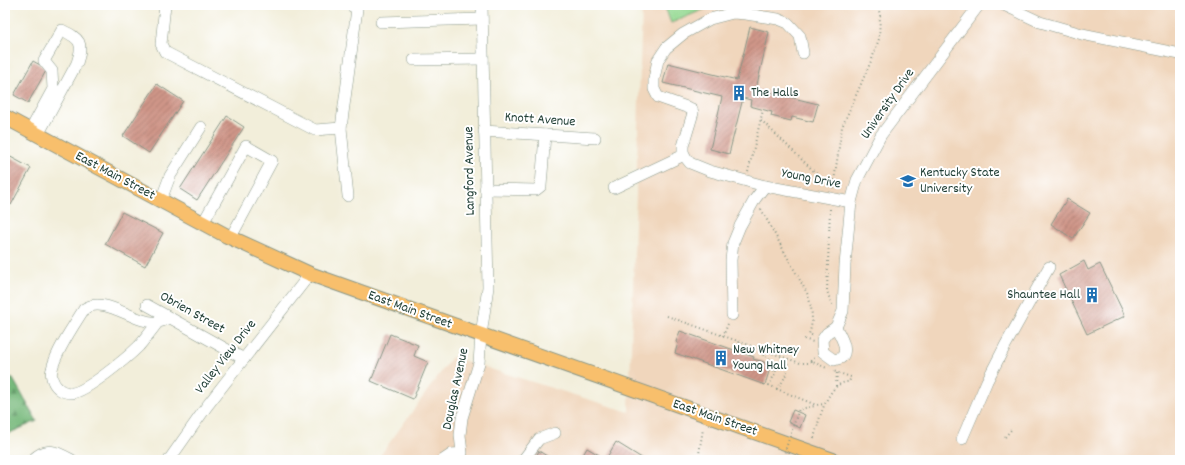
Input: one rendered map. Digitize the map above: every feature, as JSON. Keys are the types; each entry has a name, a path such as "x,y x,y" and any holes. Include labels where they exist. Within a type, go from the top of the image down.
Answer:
{"main road":[{"name":"East Main Street","path":"5,117 230,237 310,274 833,460"}],"street":[{"path":"165,5 161,44 165,52 315,130 342,128"},
{"name":"Langford Avenue","path":"481,336 488,287 482,5"},
{"name":"University Drive","path":"836,327 843,311 845,265 851,202 857,180 881,135 979,5"},
{"path":"1004,5 1040,22 1082,34 1180,54"},
{"path":"348,196 342,128 358,6"},
{"path":"614,188 684,151 693,113 692,109 658,96 654,89 654,79 658,60 666,48 683,34 710,19 733,13 778,19 788,24 800,36 803,53"},
{"path":"381,22 482,19"},
{"path":"62,30 76,37 79,41 81,48 80,54 77,63 34,133 53,89 52,71 44,61 62,30"},
{"path":"414,60 483,59"},
{"path":"161,200 170,176 201,127"},
{"name":"Knott Avenue","path":"484,131 595,138"},
{"path":"486,189 536,190 541,186 545,135"},
{"path":"203,223 246,146 272,161 230,237"},
{"name":"Young Drive","path":"684,151 690,163 710,171 765,186 851,202"},
{"name":"Young Drive","path":"732,315 731,260 733,243 740,226 755,199 765,186"},
{"path":"962,439 987,381 1049,268"},
{"name":"Valley View Drive","path":"169,460 207,406 310,274"},
{"name":"Obrien Street","path":"147,305 244,359"},
{"path":"158,322 138,347 86,388 73,393 64,392 58,389 54,384 52,369 61,348 84,309 89,306 104,306 148,321 158,322 170,318"},
{"path":"836,327 845,348 845,352 841,358 834,360 820,345 827,332 836,327"},
{"name":"Douglas Avenue","path":"443,460 452,454 464,456 460,435 462,418 479,363 481,336"},
{"path":"523,460 538,439 555,433"},
{"path":"32,460 38,454 47,451 58,453 72,460"}],"path":[{"path":"833,187 842,127 872,60 879,40 880,16 878,5"},
{"path":"746,181 763,110"},
{"path":"761,120 826,183"},
{"path":"755,199 807,293 810,301 812,326 809,334 820,345"},
{"path":"830,203 827,291 833,307"},
{"path":"667,316 803,364 810,361 820,345"},
{"path":"804,339 820,345"},
{"path":"737,351 740,342"},
{"path":"766,351 763,356 775,361 776,372 769,385 816,405"},
{"path":"777,389 785,379 788,359"},
{"path":"834,360 837,372 836,387"},
{"path":"810,361 851,377 849,382 846,382 832,390 825,404 814,438"},
{"path":"770,368 776,372"},
{"path":"782,460 799,409 825,404"},
{"path":"698,460 703,429"},
{"path":"1005,436 1011,430"},
{"path":"778,460 779,456"}],"shaded area":[{"name":"Kentucky State University","path":"642,5 1180,5 1180,460 377,460 452,357 629,412"}],"green space":[{"path":"664,5 709,5 710,7 671,23"},
{"path":"5,375 13,379 37,421 5,435"}],"building":[{"name":"The Halls","path":"750,27 769,32 756,89 818,104 813,122 792,117 791,121 771,116 772,112 750,106 751,100 743,98 729,154 710,149 722,97 663,83 668,63 737,80"},
{"path":"33,61 47,69 28,103 14,95"},
{"path":"157,84 183,101 149,153 123,136"},
{"path":"227,116 244,127 197,200 180,189"},
{"path":"5,154 31,168 11,205 5,202"},
{"path":"1067,199 1090,213 1073,239 1051,224"},
{"path":"122,212 163,233 145,266 105,244"},
{"name":"Shauntee Hall","path":"1084,261 1088,270 1100,264 1125,316 1087,334 1059,275"},
{"name":"New Whitney Young Hall","path":"680,331 754,357 753,359 764,362 770,368 765,385 675,353 678,343 676,342"},
{"path":"390,334 418,345 414,356 428,362 413,399 371,381"},
{"path":"793,410 805,415 800,428 788,422"},
{"path":"616,442 645,460 580,460 587,448 606,459"},
{"path":"539,451 553,460 534,460"}],"place":[{"name":"The Halls","path":"739,93"},
{"name":"Kentucky State University","path":"908,181"},
{"name":"Shauntee Hall","path":"1092,295"},
{"name":"New Whitney Young Hall","path":"721,358"}]}
